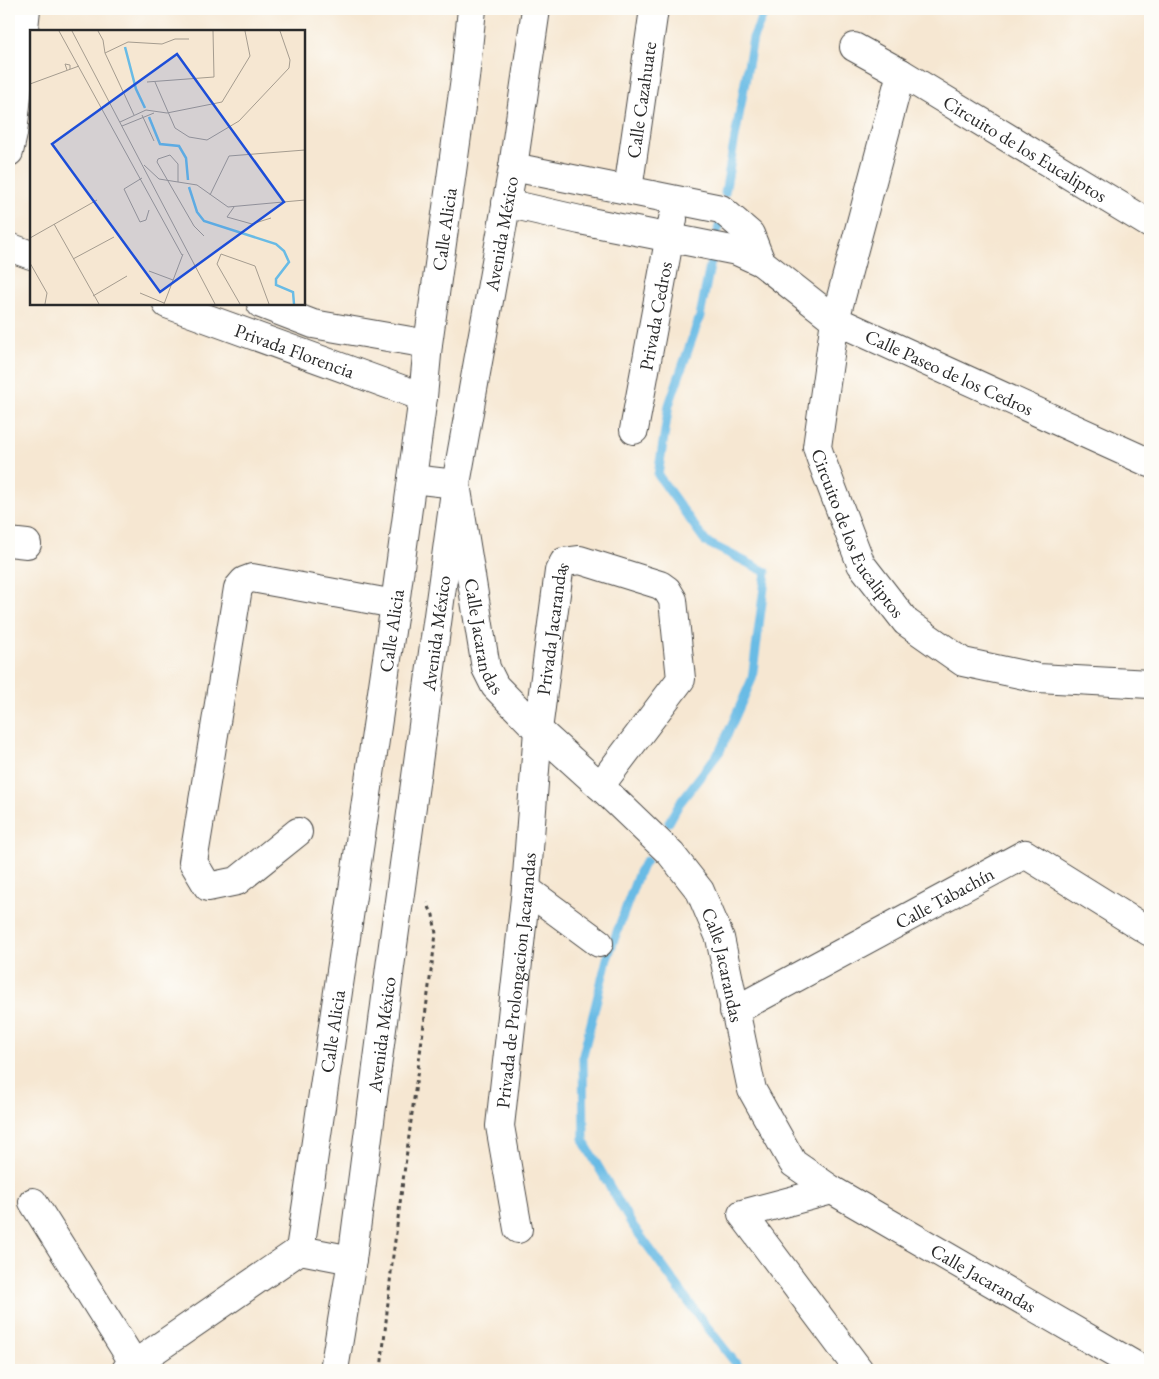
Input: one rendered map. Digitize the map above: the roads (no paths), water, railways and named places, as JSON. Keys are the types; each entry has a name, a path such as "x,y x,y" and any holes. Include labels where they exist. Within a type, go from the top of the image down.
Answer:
{"street":[{"path":"18,145 26,9"},
{"name":"Calle Alicia","path":"300,1250 412,479 411,392 428,344 465,78 472,9"},
{"name":"Avenida México","path":"334,1370 352,1260 456,484 512,168 536,9"},
{"name":"Calle Cazahuate","path":"628,190 654,9"},
{"name":"Circuito de los Eucaliptos","path":"854,46 1150,224"},
{"name":"Circuito de los Eucaliptos","path":"901,73 835,320 818,447 861,564 906,622 963,662 1038,678 1150,684"},
{"path":"512,168 721,209 750,234 761,262"},
{"name":"Privada Cedros","path":"634,430 676,200"},
{"name":"Calle Paseo de los Cedros","path":"506,203 580,220 737,251 761,262 835,320 1150,463"},
{"path":"9,247 30,255"},
{"name":"Privada Florencia","path":"169,305 411,392"},
{"path":"264,305 314,324 428,344"},
{"path":"412,479 456,484"},
{"name":"Calle Jacarandas","path":"456,484 486,668 495,686 538,730 600,786 670,854 700,891 720,938 752,1090 793,1164 832,1190 1143,1370"},
{"name":"Privada Jacarandas","path":"538,730 559,571 564,562 580,560 660,585 667,590 673,600 681,679 600,786"},
{"path":"298,832 238,882 208,887 193,862 238,588 244,581 252,578 395,604"},
{"name":"Privada de Prolongacion Jacarandas","path":"518,1229 500,1126 526,889 538,730"},
{"name":"Calle Tabachín","path":"734,1010 1025,854 1150,932"},
{"path":"526,889 600,943"},
{"path":"832,1190 742,1214 860,1370"},
{"path":"33,1202 130,1367 300,1250 352,1260"}],"waterway":[{"path":"725,193 753,38 766,9"},
{"path":"718,230 719,226"},
{"path":"669,822 679,804 720,751 752,679 766,572 706,542 658,475 669,405 700,316 711,261"},
{"path":"646,861 639,872 607,959 583,1055 584,1142 631,1223 741,1370"}]}
